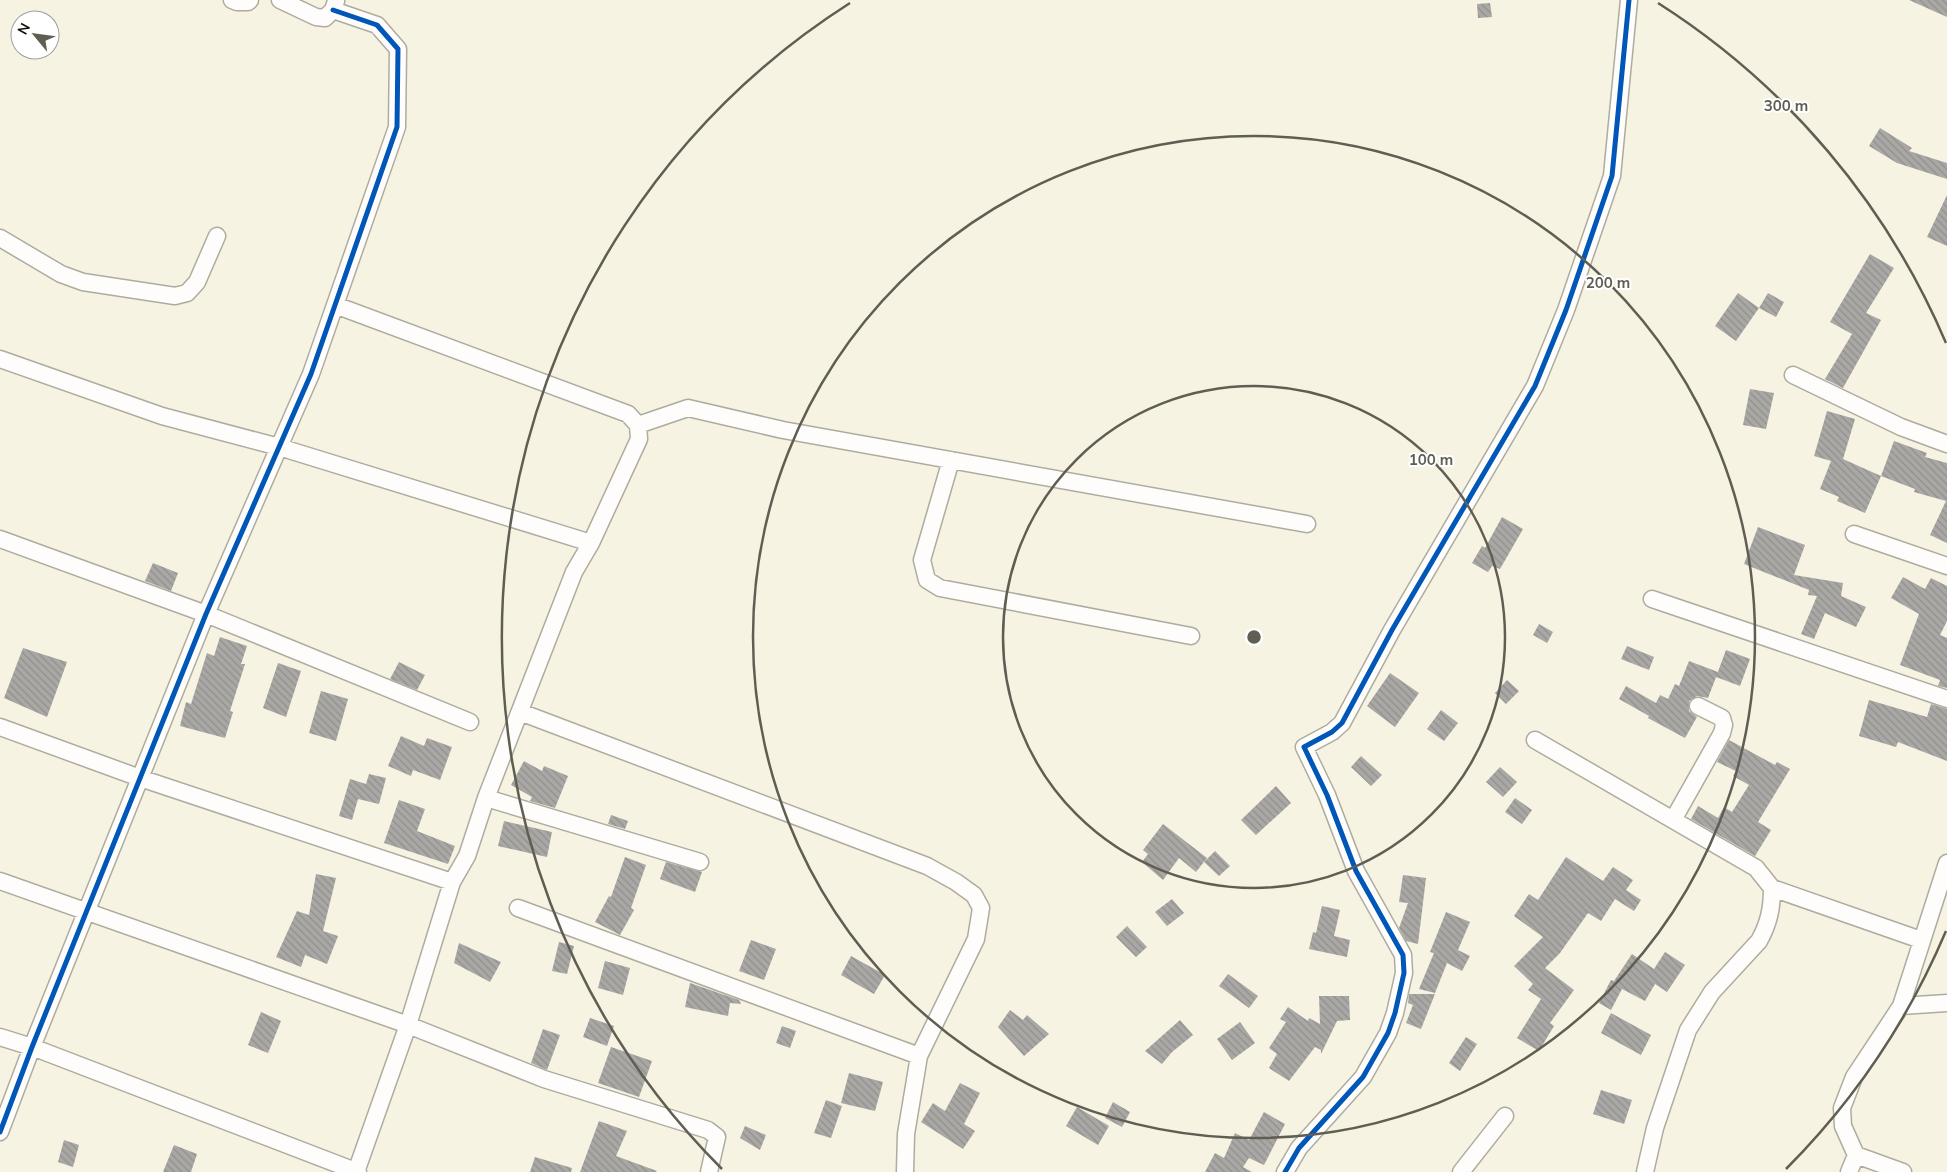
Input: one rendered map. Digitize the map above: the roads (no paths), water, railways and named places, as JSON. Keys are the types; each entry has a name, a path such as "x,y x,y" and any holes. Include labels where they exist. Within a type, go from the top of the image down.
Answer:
{"street":[{"path":"232,0 248,2 250,0"},
{"path":"0,1132 86,911 206,614 311,374 398,127 398,49 378,25 335,5 325,18 316,17 280,0"},
{"path":"1285,1172 1298,1148 1363,1077 1388,1033 1395,1013 1404,973 1403,955 1356,872 1327,795 1304,747 1332,732 1342,723 1392,630 1535,386 1566,310 1612,176 1629,0"},
{"path":"0,238 62,274 83,282 175,296 187,292 197,282 216,236"},
{"path":"0,1036 357,1172 408,1025 452,882 467,856 486,798 574,572 591,543 639,439 638,425 628,414 335,305"},
{"path":"0,359 162,416 279,447 591,543"},
{"path":"1793,375 1900,427 1947,444"},
{"path":"638,425 688,408 783,430 1307,524"},
{"path":"951,460 922,560 927,580 940,588 1191,636"},
{"path":"1854,534 1947,566"},
{"path":"0,539 206,614 470,722"},
{"path":"1652,599 1947,699"},
{"path":"1673,820 1722,733 1724,725 1722,718 1698,706"},
{"path":"520,712 927,866 956,882 974,895 981,908 976,939 919,1056 906,1134 905,1172"},
{"path":"0,727 140,778 452,882"},
{"path":"1535,740 1756,868 1772,888 1921,940"},
{"path":"486,798 700,862"},
{"path":"1903,1172 1856,1155 1843,1126 1842,1108 1854,1077 1901,1006 1947,863"},
{"path":"0,881 408,1025 544,1079 708,1130 717,1137 709,1172"},
{"path":"1645,1172 1655,1128 1688,1030 1712,992 1759,941 1770,917 1772,888"},
{"path":"518,908 919,1056"},
{"path":"1901,1006 1947,1003"},
{"path":"1461,1172 1505,1116"},
{"path":"1849,1172 1856,1155"}]}
